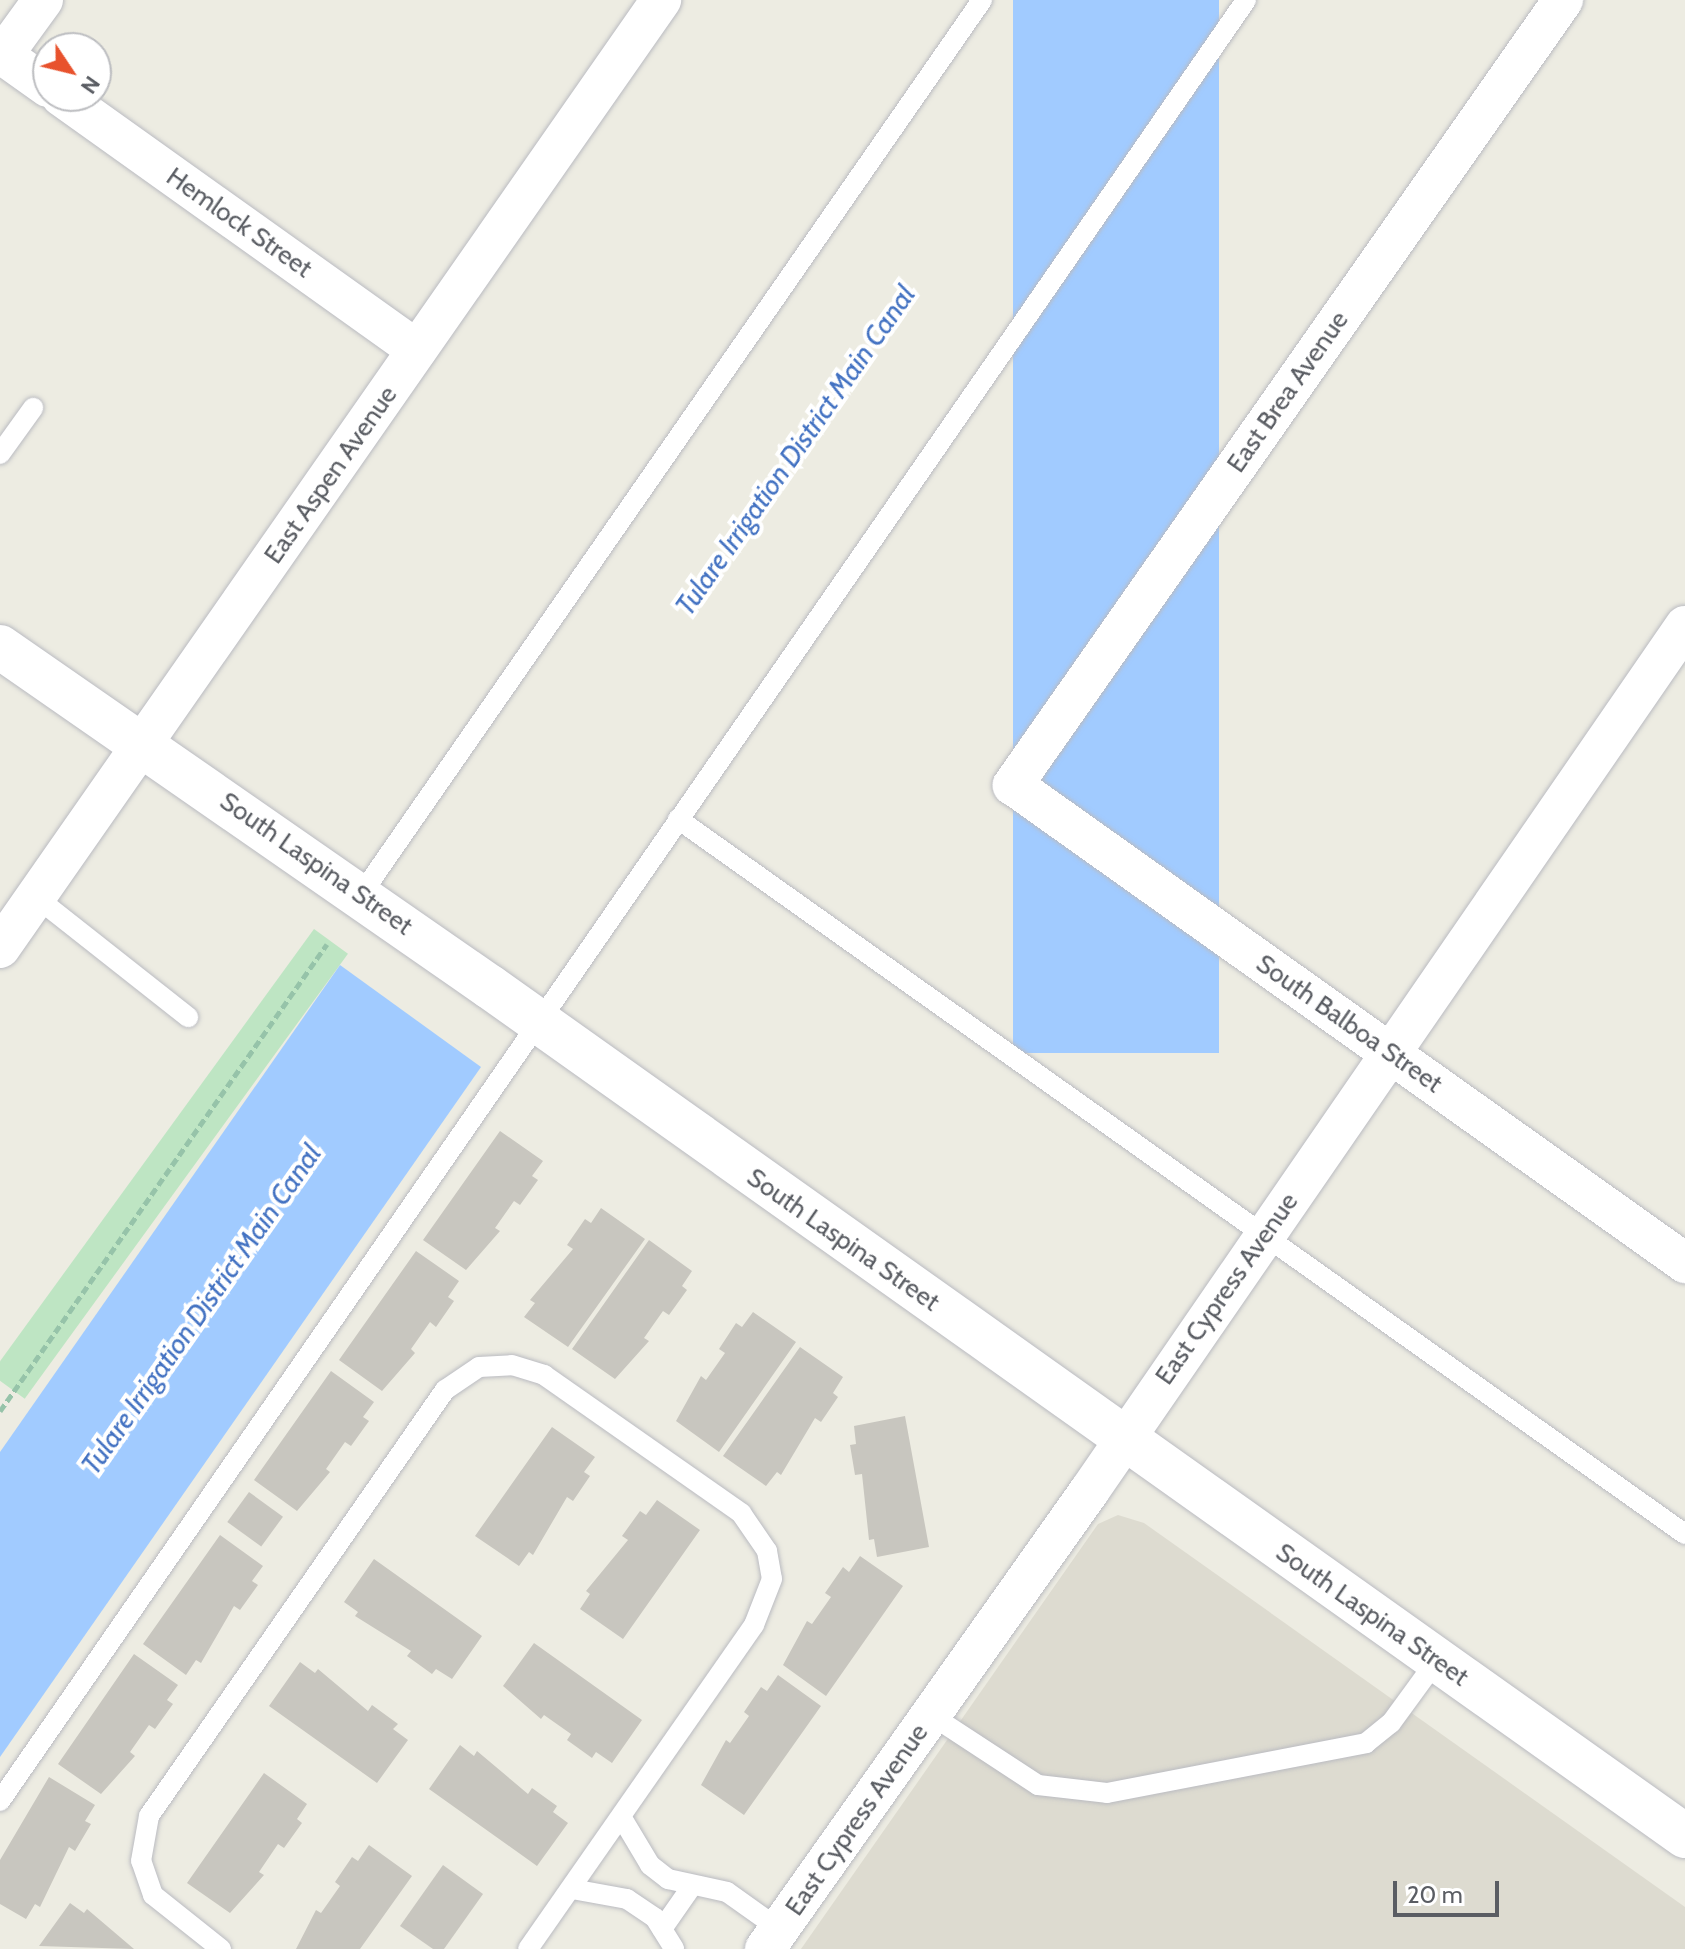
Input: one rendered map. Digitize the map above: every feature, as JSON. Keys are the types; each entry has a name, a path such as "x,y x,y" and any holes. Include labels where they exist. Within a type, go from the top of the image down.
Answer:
{"street":[{"path":"32,76 2,54 43,0"},
{"name":"East Aspen Avenue","path":"0,948 661,0"},
{"name":"East Brea Avenue","path":"1013,785 1563,0"},
{"name":"Hemlock Street","path":"83,112 417,350"},
{"name":"East Cypress Avenue","path":"772,1939 1124,1440 1685,626"},
{"name":"South Laspina Street","path":"0,647 144,743 490,987 1685,1836"},
{"name":"South Balboa Street","path":"1013,785 1685,1263"}],"lane":[{"path":"360,896 982,0"},
{"path":"0,1801 536,1021 1246,0"},
{"path":"0,454 33,408"},
{"path":"678,819 1685,1534"},
{"path":"36,897 188,1017"},
{"path":"221,1949 153,1895 141,1861 149,1816 445,1390 479,1367 512,1365 544,1375 741,1513 760,1536 772,1564 763,1610 622,1818 528,1949"},
{"path":"931,1715 1038,1785 1107,1793 1366,1743 1391,1723 1437,1660"},
{"path":"622,1818 650,1865 674,1883 727,1892 772,1939"},
{"path":"662,1929 692,1886"},
{"path":"572,1889 627,1899 662,1929 674,1949"}],"path":[{"path":"0,1411 327,944"}],"shaded area":[{"path":"1118,1515 1144,1523 1685,1907 1685,1949 801,1949 1098,1524"}],"green space":[{"path":"314,929 348,954 25,1399 0,1381 0,1361"}],"water":[{"path":"1013,0 1219,0 1219,1053 1013,1053"},
{"name":"Tulare Irrigation District Main Canal","path":"340,965 481,1067 0,1757 0,1452"}],"building":[{"path":"500,1131 543,1161 532,1176 538,1180 520,1205 514,1201 495,1228 500,1231 466,1270 423,1240"},
{"path":"601,1208 645,1239 568,1347 524,1317 535,1303 530,1300 573,1249 567,1245 585,1219 591,1223"},
{"path":"649,1240 692,1271 682,1286 687,1290 669,1315 663,1311 644,1338 649,1341 615,1379 572,1349"},
{"path":"416,1251 459,1281 448,1297 454,1301 436,1327 430,1322 411,1349 415,1353 382,1391 339,1360"},
{"path":"753,1312 796,1342 719,1452 676,1421 701,1376 706,1380 725,1353 719,1349 736,1323 742,1327"},
{"path":"800,1347 843,1377 833,1393 838,1397 821,1422 815,1418 781,1475 777,1472 766,1486 723,1456"},
{"path":"331,1371 374,1402 363,1417 369,1421 351,1446 345,1442 326,1469 330,1472 297,1511 254,1480"},
{"path":"905,1416 929,1547 877,1557 874,1539 869,1540 862,1474 855,1475 850,1445 856,1444 854,1426"},
{"path":"552,1427 595,1457 584,1472 590,1476 573,1501 567,1497 533,1555 529,1552 519,1566 475,1536"},
{"path":"249,1492 283,1517 261,1547 227,1522"},
{"path":"657,1500 700,1530 623,1639 580,1609 590,1594 586,1591 628,1540 622,1536 640,1511 646,1515"},
{"path":"220,1535 263,1566 252,1581 258,1585 240,1610 234,1606 201,1663 196,1660 186,1675 143,1644"},
{"path":"860,1556 903,1586 826,1696 783,1665 807,1621 812,1624 831,1597 825,1593 843,1567 849,1572"},
{"path":"374,1559 482,1636 452,1679 436,1669 432,1674 407,1656 411,1651 355,1616 358,1612 344,1602"},
{"path":"534,1643 642,1720 612,1763 596,1752 592,1758 567,1740 571,1734 544,1715 541,1719 503,1686"},
{"path":"134,1654 178,1685 167,1700 173,1704 155,1729 149,1725 130,1752 135,1756 101,1794 58,1764"},
{"path":"300,1662 315,1673 318,1669 368,1711 372,1705 398,1724 393,1729 408,1740 377,1783 269,1706"},
{"path":"778,1675 821,1706 744,1815 701,1785 726,1740 730,1743 749,1716 744,1712 761,1687 767,1691"},
{"path":"460,1745 474,1756 477,1751 528,1794 532,1788 557,1806 553,1812 568,1823 537,1866 429,1789"},
{"path":"264,1773 307,1804 297,1819 302,1823 284,1848 278,1844 259,1872 264,1875 230,1913 187,1883"},
{"path":"49,1777 95,1805 85,1821 91,1824 75,1851 69,1847 40,1907 35,1904 26,1919 0,1904 0,1860"},
{"path":"369,1845 412,1876 360,1949 296,1949 316,1910 321,1913 340,1886 335,1882 352,1857 358,1861"},
{"path":"443,1865 483,1894 444,1949 433,1949 400,1926"},
{"path":"70,1903 84,1913 87,1909 134,1949 39,1946"}]}
